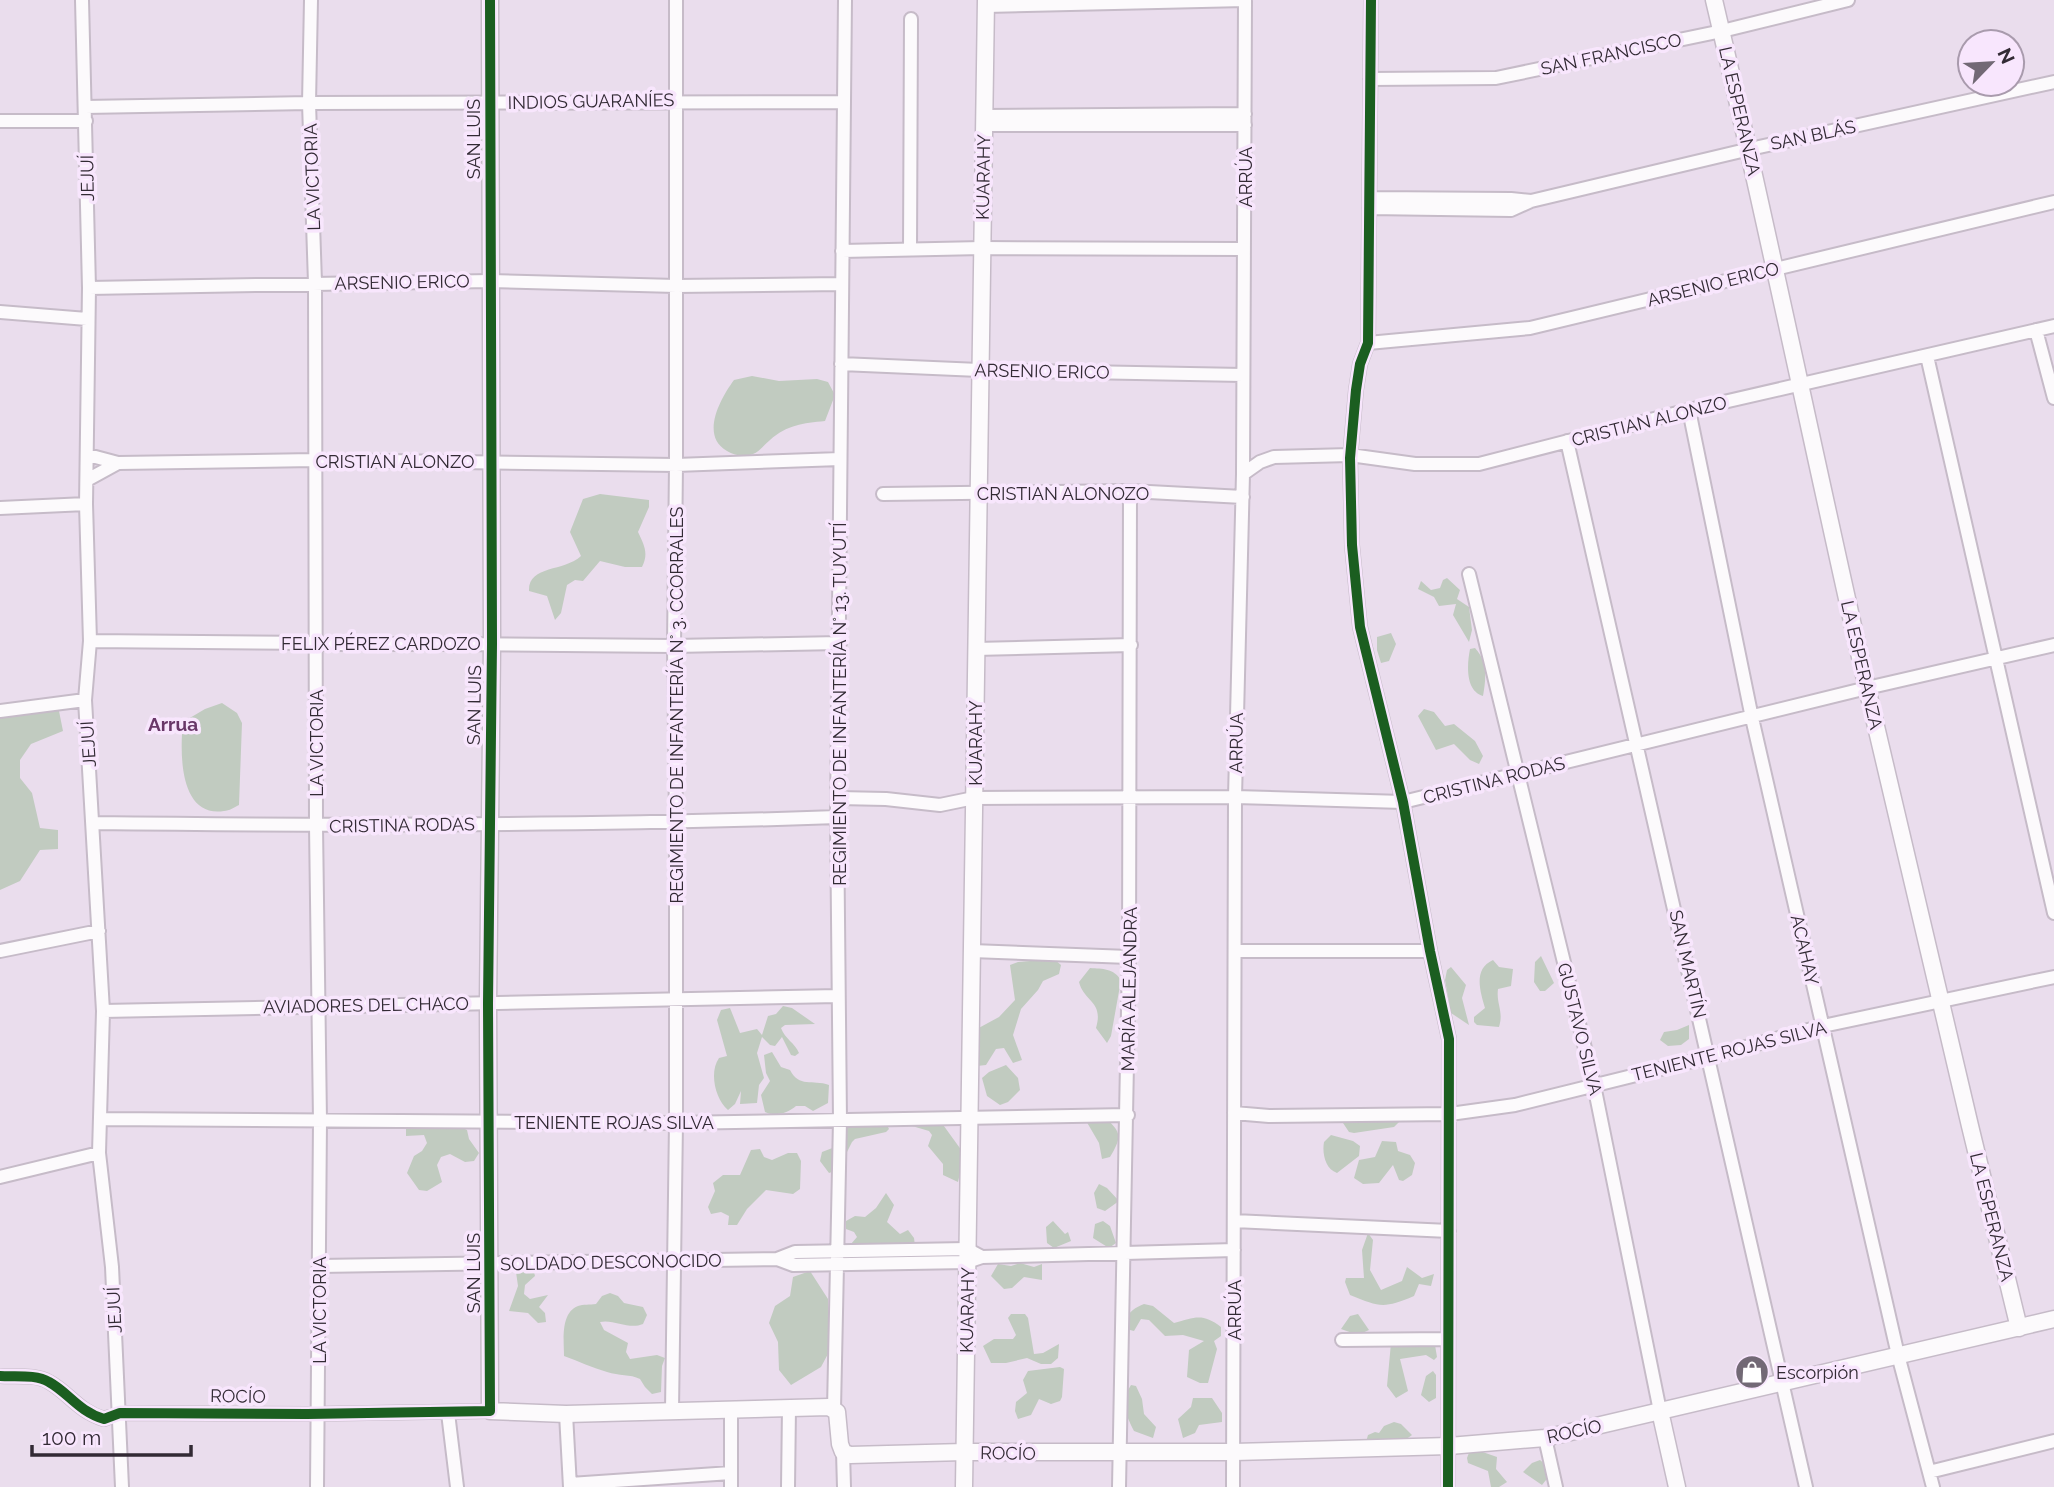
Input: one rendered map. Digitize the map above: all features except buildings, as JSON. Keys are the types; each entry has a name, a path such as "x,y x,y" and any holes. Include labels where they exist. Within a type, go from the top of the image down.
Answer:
{"street":[{"name":"JEJUÍ","path":"82,0 89,288 86,505 90,641 85,700 103,1011 99,1153 112,1267 122,1487"},
{"name":"LA VICTORIA","path":"310,0 309,103 315,283 316,826 320,1121 317,1487"},
{"name":"SAN LUIS","path":"490,0 490,1411"},
{"name":"REGIMIENTO DE INFANTERÍA N° 3. CCORRALES","path":"672,1410 677,823 674,646 676,0"},
{"name":"REGIMIENTO DE INFANTERÍA N° 13. TUYUTÍ","path":"834,1409 841,1120 837,817 845,0"},
{"path":"986,3 1245,0"},
{"name":"ARRÚA","path":"1233,1487 1235,797 1243,496 1245,0"},
{"path":"1371,0 1368,343 1360,364 1350,455 1352,545 1360,626 1403,802 1449,1039 1448,1487"},
{"name":"LA ESPERANZA","path":"1714,0 1750,149 1867,688 1939,1002 2019,1328"},
{"name":"SAN FRANCISCO","path":"1370,79 1496,78 1722,31 1848,0"},
{"name":"KUARAHY","path":"964,1487 972,1256 970,1118 975,649 986,3"},
{"path":"911,19 911,249"},
{"name":"SAN BLÁS","path":"1369,203 1511,199 1531,201 1750,149 2054,82"},
{"name":"INDIOS GUARANÍES","path":"85,107 676,100 844,102"},
{"path":"984,121 1245,120"},
{"path":"0,121 86,121"},
{"name":"ARSENIO ERICO","path":"1368,343 1530,328 2054,202"},
{"path":"842,251 982,248 1244,249"},
{"name":"ARSENIO ERICO","path":"89,288 490,281 676,286 842,284"},
{"path":"0,312 87,319"},
{"name":"CRISTIAN ALONZO","path":"1243,474 1260,462 1274,457 1350,455 1415,464 1479,464 1689,410 2054,326"},
{"path":"2036,330 2054,398"},
{"path":"1927,356 2054,913"},
{"name":"ARSENIO ERICO","path":"841,364 979,370 1243,374"},
{"name":"ACAHAY","path":"1689,410 1752,718 1898,1355 1933,1487"},
{"name":"SAN MARTÍN","path":"1567,441 1806,1487"},
{"name":"CRISTIAN ALONZO","path":"88,455 118,463 314,460 676,465 840,460"},
{"name":"CRISTIAN ALONZO","path":"87,480 118,463"},
{"name":"CRISTIAN ALONOZO","path":"883,494 1130,492 1243,496"},
{"name":"MARÍA ALEJANDRA","path":"1119,1487 1122,1454 1128,1115 1130,492"},
{"path":"0,508 86,505"},
{"name":"GUSTAVO SILVA","path":"1469,574 1594,1085 1677,1487"},
{"name":"FELIX PÉREZ CARDOZO","path":"90,641 674,646 840,643"},
{"path":"975,649 1131,645"},
{"name":"CRISTINA RODAS","path":"838,798 886,799 940,805 974,798 1235,797 1403,802 2054,645"},
{"path":"0,711 85,700"},
{"name":"CRISTINA RODAS","path":"93,823 316,826 677,823 837,817"},
{"path":"0,951 99,931"},
{"path":"972,951 1129,957"},
{"path":"1236,951 1430,951"},
{"name":"TENIENTE ROJAS SILVA","path":"1234,1113 1269,1116 1450,1114 1515,1105 1823,1026 2054,977"},
{"name":"AVIADORES DEL CHACO","path":"103,1011 838,996"},
{"name":"TENIENTE ROJAS SILVA","path":"101,1119 676,1123 1128,1115"},
{"path":"0,1177 99,1153"},
{"path":"1234,1222 1449,1231"},
{"name":"SOLDADO DESCONOCIDO","path":"319,1266 777,1259 795,1252 838,1250 972,1256"},
{"name":"SOLDADO DESCONOCIDO","path":"777,1259 793,1265 837,1265 972,1256 1234,1250"},
{"name":"ROCÍO","path":"843,1452 850,1455 964,1452 1234,1452 1449,1446 1545,1438 2054,1319"},
{"path":"1342,1340 1447,1339"},
{"name":"ROCÍO","path":"0,1376 51,1382 83,1409 104,1419 120,1413 490,1411 566,1414 834,1409"},
{"path":"788,1487 789,1408"},
{"path":"731,1409 731,1487"},
{"path":"834,1409 837,1412 843,1452 844,1487"},
{"path":"448,1413 457,1487"},
{"path":"566,1414 570,1486 731,1473"},
{"path":"1545,1438 1556,1487"},
{"path":"1930,1472 2054,1441"}],"shaded area":[{"path":"752,376 779,381 817,379 828,382 835,395 825,421 789,428 750,455 740,456 727,451 715,436 715,417 734,380"},
{"path":"600,494 649,500 649,507 638,532 645,549 644,562 642,567 625,567 600,561 583,581 575,580 567,585 561,613 555,620 547,596 529,591 530,583 541,573 566,565 581,556 570,532 583,499"},
{"path":"1447,578 1460,590 1457,599 1469,607 1472,630 1469,642 1453,615 1456,604 1439,606 1434,597 1418,589 1421,581 1431,590 1440,588 1443,580"},
{"path":"1391,633 1396,644 1389,661 1381,663 1377,637"},
{"path":"1475,648 1484,665 1483,696 1473,689 1470,683 1468,662 1470,649"},
{"path":"222,703 237,713 242,723 239,805 226,811 209,810 198,804 190,793 185,780 182,749 183,722"},
{"path":"39,707 59,711 63,731 31,744 20,760 20,778 32,793 40,828 58,830 58,849 40,850 20,881 0,890 0,713"},
{"path":"1424,709 1434,712 1445,726 1454,724 1475,741 1483,756 1479,764 1470,760 1454,744 1436,750 1418,716"},
{"path":"1541,956 1554,983 1545,991 1540,991 1534,982 1535,962"},
{"path":"1054,959 1061,965 1059,974 1043,981 1021,1009 1013,1035 1022,1060 1013,1063 1004,1048 996,1049 986,1065 977,1066 979,1048 975,1030 999,1017 1015,1000 1010,965"},
{"path":"1493,960 1499,967 1513,969 1511,986 1498,989 1501,1016 1499,1027 1477,1025 1474,1022 1474,1017 1485,1008 1480,975"},
{"path":"1451,967 1466,985 1462,998 1469,1025 1451,1013 1445,980 1447,970"},
{"path":"1090,968 1111,971 1121,980 1111,1036 1107,1043 1096,1028 1098,1019 1095,1007 1079,982"},
{"path":"783,1006 792,1008 815,1024 785,1025 781,1028 799,1053 795,1056 791,1055 782,1037 775,1046 762,1037 757,1053 764,1078 759,1085 757,1103 740,1104 741,1091 735,1104 728,1110 720,1099 714,1078 719,1058 727,1056 717,1020 721,1010 730,1008 740,1033 757,1029 762,1035 768,1016 776,1014"},
{"path":"1689,1025 1689,1039 1681,1045 1668,1046 1660,1040 1664,1032"},
{"path":"772,1052 781,1067 790,1070 798,1079 829,1085 828,1103 813,1111 805,1106 796,1106 781,1114 765,1112 761,1095 770,1081 764,1055"},
{"path":"1006,1065 1018,1078 1020,1090 1008,1102 1000,1105 987,1096 982,1078"},
{"path":"1387,1110 1396,1113 1400,1121 1394,1127 1354,1133 1349,1132 1343,1123 1345,1113 1349,1111 1368,1122"},
{"path":"1101,1114 1118,1133 1117,1143 1110,1157 1102,1159 1099,1143 1085,1119"},
{"path":"914,1119 941,1122 962,1151 964,1155 958,1182 943,1175 943,1164 928,1146 932,1135 929,1131 912,1126"},
{"path":"885,1121 889,1129 886,1132 855,1139 838,1170 829,1173 820,1161 822,1152 835,1147 842,1125"},
{"path":"425,1122 451,1128 459,1126 467,1130 469,1139 479,1153 474,1161 465,1162 450,1154 441,1157 437,1165 442,1182 427,1191 419,1190 407,1173 414,1156 422,1151 427,1143 424,1135 406,1136 406,1127"},
{"path":"1331,1135 1353,1141 1360,1146 1359,1156 1337,1173 1330,1168 1324,1156 1324,1142"},
{"path":"1382,1141 1396,1142 1398,1151 1410,1155 1415,1163 1412,1175 1403,1181 1399,1180 1393,1165 1379,1183 1363,1184 1354,1178 1359,1160 1375,1157"},
{"path":"760,1149 764,1157 772,1160 788,1153 797,1153 801,1161 800,1189 793,1194 766,1190 747,1209 737,1225 728,1225 729,1216 721,1212 711,1214 708,1207 715,1191 713,1183 723,1175 740,1175 751,1150"},
{"path":"1099,1184 1107,1188 1119,1201 1105,1211 1097,1208 1094,1193"},
{"path":"886,1193 894,1205 887,1222 900,1234 908,1230 914,1238 915,1246 900,1256 885,1245 877,1248 870,1258 858,1259 851,1244 857,1237 854,1232 846,1229 846,1221 855,1216 865,1217 876,1208"},
{"path":"1053,1221 1065,1234 1068,1232 1071,1241 1054,1248 1047,1243 1046,1227"},
{"path":"1103,1221 1110,1226 1116,1243 1109,1248 1093,1238 1095,1224"},
{"path":"1368,1233 1373,1240 1370,1270 1381,1290 1402,1281 1407,1267 1422,1278 1434,1274 1431,1286 1419,1284 1414,1296 1388,1305 1375,1304 1350,1295 1346,1278 1364,1278 1362,1250"},
{"path":"1020,1263 1034,1267 1042,1264 1042,1280 1024,1277 1012,1288 1004,1289 991,1276 998,1264 1011,1266"},
{"path":"533,1268 535,1276 525,1285 524,1294 530,1299 548,1295 539,1307 545,1313 546,1322 538,1323 528,1313 509,1311 518,1286 516,1272"},
{"path":"810,1271 828,1299 829,1352 821,1367 791,1385 779,1370 778,1342 769,1323 775,1306 790,1296 793,1277"},
{"path":"610,1293 618,1296 624,1303 643,1307 647,1315 643,1324 638,1326 600,1322 604,1330 628,1343 626,1352 630,1359 657,1355 665,1358 661,1392 652,1394 636,1377 607,1372 564,1356 564,1328 568,1315 578,1306 596,1304 602,1296"},
{"path":"1144,1304 1153,1306 1174,1323 1204,1318 1221,1327 1221,1336 1214,1341 1217,1349 1208,1383 1200,1383 1187,1377 1189,1350 1204,1341 1183,1335 1165,1336 1149,1320 1141,1319 1134,1331 1130,1330 1126,1318"},
{"path":"1011,1314 1025,1314 1028,1318 1034,1354 1043,1353 1059,1344 1058,1358 1051,1364 1041,1364 1027,1358 991,1363 983,1346 994,1339 1013,1339 1016,1335 1008,1318"},
{"path":"1358,1314 1369,1330 1358,1335 1341,1329 1350,1316"},
{"path":"1391,1343 1435,1345 1437,1357 1434,1360 1426,1355 1400,1359 1408,1391 1396,1398 1387,1386"},
{"path":"1060,1367 1064,1369 1060,1401 1051,1404 1039,1399 1031,1415 1018,1419 1016,1402 1027,1393 1023,1380 1028,1371"},
{"path":"1433,1371 1436,1375 1436,1398 1429,1402 1421,1395 1426,1376"},
{"path":"1131,1385 1136,1386 1142,1399 1144,1414 1156,1427 1153,1438 1134,1431 1129,1420 1125,1403"},
{"path":"1193,1398 1212,1398 1222,1413 1222,1422 1199,1425 1195,1433 1183,1438 1178,1419 1191,1407"},
{"path":"1394,1422 1401,1424 1412,1435 1401,1443 1387,1439 1368,1446 1368,1435 1379,1433 1384,1426"},
{"path":"1470,1450 1497,1457 1496,1469 1507,1482 1499,1487 1491,1487 1488,1471 1468,1463"},
{"path":"1540,1460 1547,1466 1550,1475 1542,1485 1523,1472 1532,1463"}],"cycle path":[{"path":"0,1376 44,1379 80,1407 104,1419 120,1413 490,1411 490,0"},
{"path":"1371,0 1368,343 1360,364 1350,458 1352,545 1360,627 1403,802 1449,1039 1448,1487"}],"place":[{"name":"Escorpión","path":"1752,1372"}],"district":[{"name":"Arrua","path":"173,724"}]}
